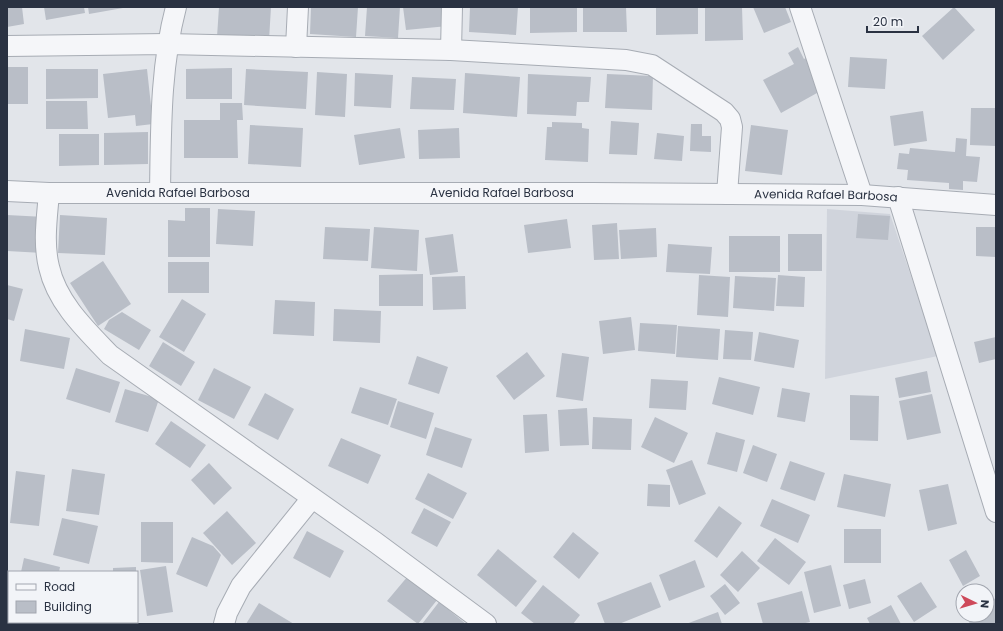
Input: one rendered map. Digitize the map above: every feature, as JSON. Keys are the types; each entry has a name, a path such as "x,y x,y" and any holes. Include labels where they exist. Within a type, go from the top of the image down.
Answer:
{"street":[{"path":"160,193 163,80 167,44 176,7"},
{"path":"296,47 298,7"},
{"path":"451,50 452,7"},
{"path":"800,7 862,195"},
{"path":"7,46 167,44 451,50 626,60 652,65 724,112 730,119 732,127 727,194"},
{"name":"Avenida Rafael Barbosa","path":"7,192 862,195 996,205"},
{"path":"49,193 46,239 49,268 58,292 79,323 110,355 375,542 486,624"},
{"path":"898,197 996,512"},
{"path":"224,624 227,613 241,586 312,498"}],"shaded area":[{"path":"827,209 890,214 938,356 825,379"}],"building":[{"path":"7,7 22,7 24,24 7,27"},
{"path":"44,7 84,7 85,13 46,20"},
{"path":"88,7 123,7 123,8 89,14"},
{"path":"219,7 271,7 269,40 217,37"},
{"path":"311,7 358,7 356,37 310,34"},
{"path":"367,7 400,7 398,38 365,36"},
{"path":"403,7 446,7 448,26 406,30"},
{"path":"470,7 518,7 516,35 469,32"},
{"path":"530,7 577,7 577,32 530,33"},
{"path":"583,7 626,7 627,32 583,32"},
{"path":"656,7 698,7 698,34 656,35"},
{"path":"705,7 742,7 743,40 705,41"},
{"path":"753,7 785,7 791,22 764,33"},
{"path":"954,7 975,30 943,60 922,36"},
{"path":"798,47 804,59 809,56 826,88 781,113 763,80 794,64 788,53"},
{"path":"850,57 887,59 885,89 848,87"},
{"path":"7,67 28,67 28,104 7,104"},
{"path":"232,68 232,99 186,99 186,69"},
{"path":"46,69 98,69 98,98 46,99"},
{"path":"147,69 153,124 136,126 135,115 108,118 103,74"},
{"path":"246,69 308,72 306,109 244,105"},
{"path":"317,72 347,74 345,117 315,115"},
{"path":"355,73 393,75 391,108 354,106"},
{"path":"465,73 520,77 517,117 463,113"},
{"path":"528,74 591,77 589,102 577,102 576,116 527,114"},
{"path":"607,74 653,76 652,110 605,108"},
{"path":"412,77 456,79 454,110 410,109"},
{"path":"46,101 87,101 88,129 46,129"},
{"path":"220,103 242,103 243,120 237,120 238,158 184,158 184,120 220,120"},
{"path":"971,108 996,108 996,146 970,145"},
{"path":"923,111 927,141 894,146 890,116"},
{"path":"611,121 639,123 637,155 609,154"},
{"path":"552,122 582,123 582,128 589,129 588,162 545,160 547,127 552,127"},
{"path":"691,124 702,124 702,136 711,136 711,152 690,151"},
{"path":"250,125 303,128 301,167 248,164"},
{"path":"751,125 788,130 782,175 745,171"},
{"path":"400,128 405,158 359,165 354,135"},
{"path":"459,128 460,158 419,159 418,130"},
{"path":"148,132 148,164 104,165 104,133"},
{"path":"657,133 684,136 682,161 654,159"},
{"path":"59,134 99,134 99,165 59,166"},
{"path":"956,138 967,139 966,156 980,157 977,182 963,181 963,190 949,189 949,183 907,180 908,170 897,169 899,153 909,154 910,148 955,152"},
{"path":"185,208 210,208 210,257 168,257 168,220 185,221"},
{"path":"218,209 255,211 253,246 216,244"},
{"path":"858,214 890,216 888,240 856,238"},
{"path":"7,215 45,217 43,253 7,251"},
{"path":"60,215 107,218 105,255 58,253"},
{"path":"567,219 571,248 528,253 524,225"},
{"path":"617,223 619,259 594,260 592,225"},
{"path":"325,227 370,229 368,261 323,259"},
{"path":"374,227 419,230 417,271 371,268"},
{"path":"976,227 996,227 996,257 976,256"},
{"path":"656,228 657,257 621,259 619,230"},
{"path":"453,234 458,272 430,275 425,238"},
{"path":"788,234 822,234 822,271 788,271"},
{"path":"729,236 780,236 780,272 729,272"},
{"path":"668,244 712,247 710,274 666,272"},
{"path":"103,261 131,304 98,326 70,283"},
{"path":"168,262 209,262 209,293 168,293"},
{"path":"423,274 423,306 379,306 379,275"},
{"path":"699,275 730,277 728,317 697,315"},
{"path":"778,275 805,277 804,307 776,306"},
{"path":"465,276 466,309 433,310 432,277"},
{"path":"735,276 776,278 774,311 733,308"},
{"path":"7,285 23,289 14,321 7,319"},
{"path":"182,299 206,314 184,352 159,337"},
{"path":"275,300 315,302 314,336 273,334"},
{"path":"334,309 381,311 380,343 333,341"},
{"path":"122,312 151,330 139,350 104,329 109,320"},
{"path":"631,317 635,350 603,354 599,321"},
{"path":"640,323 677,325 675,354 638,351"},
{"path":"678,326 720,329 718,360 676,357"},
{"path":"25,329 70,338 64,369 20,361"},
{"path":"725,330 753,332 751,360 723,359"},
{"path":"759,332 799,340 794,368 754,361"},
{"path":"996,337 996,359 979,363 974,342"},
{"path":"163,342 195,362 181,386 149,366"},
{"path":"527,352 545,376 514,400 496,376"},
{"path":"562,353 589,357 583,401 556,397"},
{"path":"417,356 448,367 439,394 408,384"},
{"path":"76,368 120,382 110,413 66,399"},
{"path":"214,368 251,387 234,419 198,400"},
{"path":"927,371 931,392 899,398 895,378"},
{"path":"719,377 760,387 753,415 712,404"},
{"path":"651,379 688,381 686,410 649,408"},
{"path":"360,387 397,399 388,425 351,413"},
{"path":"782,388 810,393 805,422 777,417"},
{"path":"125,389 159,399 148,432 115,422"},
{"path":"265,393 294,409 278,440 248,425"},
{"path":"932,394 941,433 907,440 899,401"},
{"path":"850,395 879,396 878,441 850,440"},
{"path":"398,401 434,413 426,439 390,427"},
{"path":"587,408 589,445 560,446 558,410"},
{"path":"547,414 549,451 525,453 523,415"},
{"path":"593,417 632,419 631,450 592,449"},
{"path":"655,417 688,433 674,463 641,447"},
{"path":"171,421 206,445 190,468 155,444"},
{"path":"435,427 472,439 462,468 426,455"},
{"path":"716,432 745,440 737,472 707,464"},
{"path":"341,438 381,455 368,484 328,466"},
{"path":"753,445 777,454 767,482 743,473"},
{"path":"692,460 706,494 679,505 666,470"},
{"path":"790,461 825,473 815,501 780,489"},
{"path":"209,463 232,488 214,505 191,480"},
{"path":"72,469 105,474 99,515 66,511"},
{"path":"16,471 45,475 39,526 10,523"},
{"path":"428,473 467,493 453,519 415,499"},
{"path":"844,474 891,484 885,517 837,507"},
{"path":"648,484 670,485 670,507 647,506"},
{"path":"948,484 957,524 928,531 919,490"},
{"path":"772,499 810,515 798,543 760,526"},
{"path":"719,506 742,523 717,558 694,541"},
{"path":"424,508 451,522 437,547 411,533"},
{"path":"227,511 256,543 232,565 203,533"},
{"path":"62,518 98,526 89,564 53,555"},
{"path":"141,522 173,522 173,563 141,562"},
{"path":"844,529 881,529 881,563 844,563"},
{"path":"307,531 344,551 330,578 293,558"},
{"path":"573,532 599,553 579,579 553,557"},
{"path":"192,537 213,546 221,555 207,587 176,574"},
{"path":"775,538 806,562 789,585 757,561"},
{"path":"498,549 537,581 516,607 477,575"},
{"path":"966,550 980,576 968,583 961,583 949,560"},
{"path":"742,551 760,568 738,592 720,575"},
{"path":"24,558 60,567 59,571 21,571"},
{"path":"695,560 705,587 669,601 659,575"},
{"path":"831,565 841,606 814,613 804,572"},
{"path":"166,566 173,612 147,616 140,570"},
{"path":"136,567 136,571 113,571 113,568"},
{"path":"408,576 437,600 418,624 387,601"},
{"path":"865,579 871,603 849,609 843,585"},
{"path":"651,582 661,607 619,624 605,624 597,603"},
{"path":"921,582 937,607 914,622 897,596"},
{"path":"725,584 740,603 725,615 710,596"},
{"path":"543,585 580,615 573,624 535,624 521,613"},
{"path":"802,591 810,622 801,624 763,624 757,603"},
{"path":"995,598 996,624 970,624 995,623"},
{"path":"439,602 466,624 422,624"},
{"path":"259,603 294,624 246,624"},
{"path":"891,605 901,624 870,624 867,618"},
{"path":"718,612 722,624 686,624"},
{"path":"54,623 84,623 84,624"}]}
